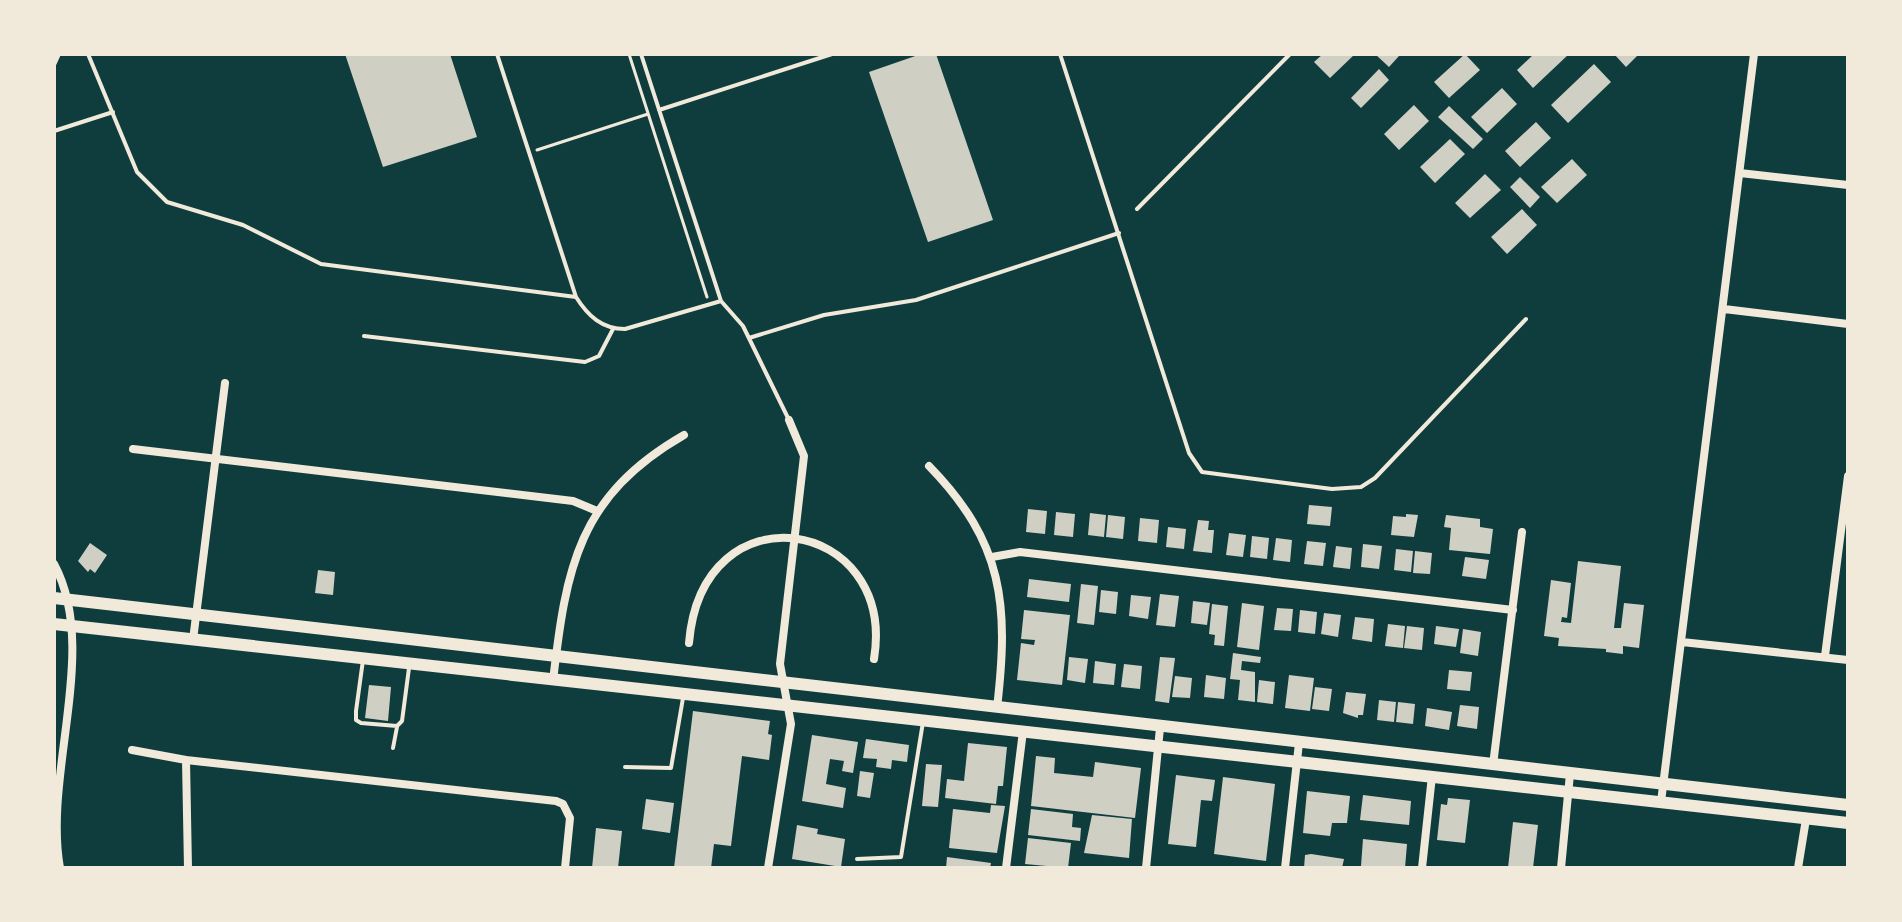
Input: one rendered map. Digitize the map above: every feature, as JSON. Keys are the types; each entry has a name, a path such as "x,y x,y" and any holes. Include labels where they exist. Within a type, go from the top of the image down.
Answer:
{"main road":[{"path":"61,598 1160,728 1848,805"},
{"path":"54,624 553,682 1158,745 1848,823"}],"street":[{"path":"1661,802 1754,54"},
{"path":"1740,173 1848,185"},
{"path":"1724,309 1848,324"},
{"path":"193,640 225,383"},
{"path":"768,868 791,724 780,664 804,456 789,420"},
{"path":"553,682 569,577 597,511 629,473 684,435"},
{"path":"133,449 573,501 597,511"},
{"path":"929,466 966,507 992,557 1003,613 997,708"},
{"path":"1825,656 1848,476"},
{"path":"1493,765 1522,532"},
{"path":"689,643 698,594 726,556 768,538 794,540 815,543 836,553 854,569 867,589 877,623 874,659"},
{"path":"992,557 1020,552 1513,610"},
{"path":"54,564 61,598 72,626 57,800 60,868"},
{"path":"1682,642 1848,660"},
{"path":"1146,868 1160,728"},
{"path":"1006,868 1023,731"},
{"path":"1285,868 1299,743"},
{"path":"132,750 186,760 556,801 563,804 570,818 565,868"},
{"path":"186,760 188,868"},
{"path":"1561,868 1570,774"},
{"path":"1422,868 1432,776"},
{"path":"1798,868 1806,819"}],"lane":[{"path":"54,65 59,54"},
{"path":"88,54 137,172 167,202 243,225 304,259 321,264 576,297"},
{"path":"497,54 576,297 585,311 613,329 636,327 721,301"},
{"path":"641,54 721,301 736,315 789,420"},
{"path":"659,110 832,54"},
{"path":"1060,54 1193,463 1207,474 1332,489 1361,487 1375,478 1526,319"},
{"path":"1137,209 1290,54"},
{"path":"54,131 113,112"},
{"path":"749,338 824,315 916,300 1120,233"},
{"path":"364,336 585,362 599,356 613,329"},
{"path":"363,660 356,720 397,726"},
{"path":"393,748 397,726 402,721 410,665"},
{"path":"625,767 671,768 683,695"},
{"path":"857,859 901,857 924,720"}],"path":[{"path":"629,54 709,305"},
{"path":"529,153 659,110"}],"building":[{"path":"345,54 450,54 477,137 383,167"},
{"path":"921,54 936,54 993,220 928,242 869,72"},
{"path":"1323,54 1355,54 1330,78 1314,62"},
{"path":"1375,54 1397,54 1399,56 1389,67"},
{"path":"1465,54 1480,70 1449,98 1434,82"},
{"path":"1534,54 1569,54 1533,88 1517,70"},
{"path":"1614,54 1639,54 1626,67"},
{"path":"1594,64 1611,82 1568,123 1551,105"},
{"path":"1379,69 1389,80 1361,108 1351,98"},
{"path":"1502,88 1517,104 1487,133 1471,117"},
{"path":"1414,105 1429,121 1399,150 1384,134"},
{"path":"1449,106 1483,139 1473,149 1438,117"},
{"path":"1536,122 1551,138 1520,167 1505,151"},
{"path":"1450,139 1465,154 1435,183 1420,167"},
{"path":"1572,159 1587,175 1557,203 1541,187"},
{"path":"1485,174 1501,190 1470,218 1455,203"},
{"path":"1520,177 1540,197 1530,208 1510,187"},
{"path":"1522,209 1537,225 1507,254 1491,237"},
{"path":"1309,505 1332,507 1330,526 1307,524"},
{"path":"1028,509 1047,511 1045,534 1026,532"},
{"path":"1056,512 1075,514 1073,537 1054,535"},
{"path":"1090,513 1106,515 1104,537 1088,535"},
{"path":"1406,514 1418,515 1414,537 1391,535 1393,516 1406,517"},
{"path":"1108,515 1125,517 1123,539 1106,537"},
{"path":"1446,515 1480,519 1480,527 1493,529 1490,554 1449,550 1451,528 1444,527"},
{"path":"1140,518 1159,520 1157,543 1138,541"},
{"path":"1198,520 1209,521 1208,530 1214,530 1212,553 1193,551"},
{"path":"1168,527 1186,529 1184,549 1166,547"},
{"path":"1229,533 1246,535 1243,557 1226,555"},
{"path":"1252,536 1269,538 1267,559 1250,557"},
{"path":"1276,538 1292,540 1290,562 1273,560"},
{"path":"1307,541 1326,543 1323,566 1304,564"},
{"path":"90,543 107,555 95,573 90,569 88,572 78,561"},
{"path":"1363,544 1382,546 1379,569 1361,567"},
{"path":"1336,546 1352,548 1350,569 1333,567"},
{"path":"1396,549 1413,551 1411,572 1394,570"},
{"path":"1415,551 1432,553 1430,574 1413,573"},
{"path":"1465,557 1489,560 1486,579 1462,576"},
{"path":"1578,561 1621,566 1614,628 1621,628 1624,603 1644,605 1639,648 1623,646 1623,654 1606,652 1606,649 1558,646 1559,638 1544,636 1551,580 1571,583 1567,618 1562,617 1561,622 1571,623"},
{"path":"318,570 335,572 333,595 315,593"},
{"path":"1029,579 1071,584 1069,602 1027,597"},
{"path":"1081,584 1098,586 1094,625 1077,623"},
{"path":"1101,590 1118,592 1116,614 1099,612"},
{"path":"1160,594 1179,596 1175,627 1156,625"},
{"path":"1131,595 1151,597 1148,619 1129,616"},
{"path":"1193,601 1210,603 1207,625 1191,623"},
{"path":"1242,603 1264,606 1259,650 1237,647"},
{"path":"1212,604 1228,606 1224,646 1214,645 1215,635 1209,634"},
{"path":"1277,608 1293,609 1291,631 1274,630"},
{"path":"1024,610 1070,615 1062,685 1017,680 1021,643 1034,645 1035,640 1021,639"},
{"path":"1300,610 1317,612 1315,634 1298,632"},
{"path":"1324,613 1341,615 1338,637 1321,634"},
{"path":"1355,617 1374,619 1372,642 1352,639"},
{"path":"1388,624 1405,626 1403,648 1385,646"},
{"path":"1407,626 1424,628 1422,650 1404,648"},
{"path":"1436,626 1459,629 1456,647 1434,644"},
{"path":"1463,629 1481,632 1478,656 1460,653"},
{"path":"1233,653 1261,657 1260,663 1242,661 1241,670 1255,672 1255,702 1238,700 1240,680 1230,679"},
{"path":"1069,657 1088,659 1085,683 1067,680"},
{"path":"1160,657 1175,658 1169,703 1155,701"},
{"path":"1095,661 1116,664 1114,685 1093,683"},
{"path":"1124,664 1142,666 1140,689 1121,687"},
{"path":"1449,670 1472,672 1470,691 1447,689"},
{"path":"1206,675 1226,678 1224,699 1204,697"},
{"path":"1289,675 1314,678 1310,711 1285,708"},
{"path":"1175,676 1192,678 1190,698 1172,697"},
{"path":"1259,680 1275,682 1273,704 1257,702"},
{"path":"369,685 391,687 388,721 365,718"},
{"path":"1315,687 1332,689 1329,711 1312,709"},
{"path":"1346,692 1366,694 1363,715 1358,715 1358,718 1343,713"},
{"path":"1379,700 1396,702 1394,722 1377,720"},
{"path":"1398,702 1415,704 1413,724 1396,722"},
{"path":"1460,705 1479,707 1477,729 1457,726"},
{"path":"1427,708 1452,712 1449,730 1425,726"},
{"path":"693,711 770,721 769,760 742,756 731,846 714,844 711,868 674,868"},
{"path":"812,735 858,742 853,773 842,771 844,761 830,759 826,784 846,788 843,808 802,801"},
{"path":"866,739 909,745 907,762 892,760 891,769 876,767 877,759 863,758"},
{"path":"968,743 1007,747 1003,786 998,786 996,804 945,798 947,779 964,781"},
{"path":"1036,756 1055,758 1054,773 1093,777 1095,762 1141,768 1135,818 1031,806"},
{"path":"926,764 942,765 938,807 922,806"},
{"path":"860,771 874,773 870,798 857,796"},
{"path":"1176,775 1215,780 1212,801 1201,800 1196,847 1168,844"},
{"path":"1223,777 1275,784 1266,861 1214,854"},
{"path":"1307,791 1350,796 1347,823 1332,823 1330,836 1303,833"},
{"path":"1363,795 1411,801 1409,825 1360,820"},
{"path":"1448,798 1470,800 1465,843 1437,840 1441,804 1447,805"},
{"path":"646,799 674,803 670,833 642,829"},
{"path":"991,805 1005,806 997,853 949,848 953,809 990,813"},
{"path":"1031,809 1073,814 1072,827 1081,828 1080,841 1028,835"},
{"path":"1092,815 1132,819 1129,858 1084,853"},
{"path":"1513,822 1538,825 1533,868 1508,868"},
{"path":"797,825 818,829 817,834 845,839 841,867 792,859"},
{"path":"596,828 622,831 618,868 592,868"},
{"path":"1028,838 1071,843 1068,868 1025,864"},
{"path":"1363,839 1407,844 1405,868 1361,866"},
{"path":"1305,855 1344,859 1342,868 1304,868"},
{"path":"947,857 991,863 990,868 946,868"}]}
